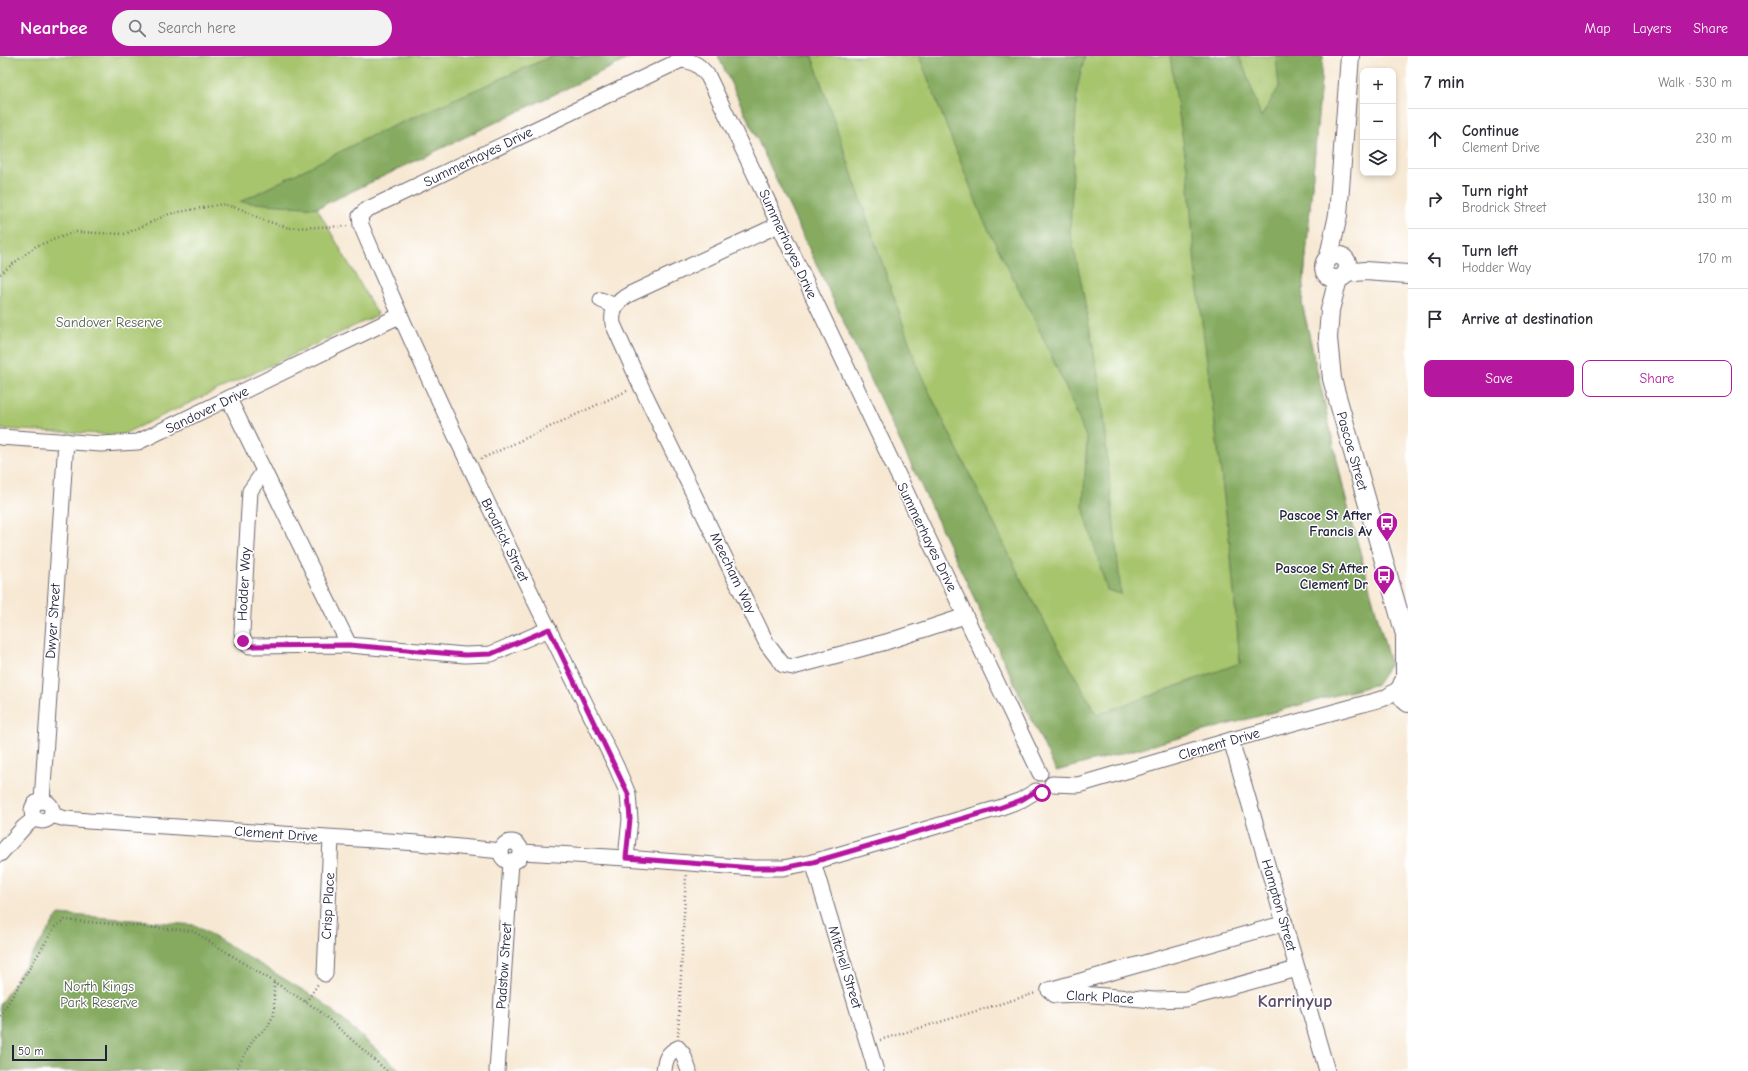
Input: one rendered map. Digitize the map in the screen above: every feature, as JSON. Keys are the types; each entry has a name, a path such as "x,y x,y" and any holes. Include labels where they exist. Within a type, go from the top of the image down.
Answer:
{"street":[{"name":"Pascoe Street","path":"1350,56 1338,215 1338,266 1330,310 1328,338 1332,380 1406,641 1405,689"},
{"name":"Summerhayes Drive","path":"361,225 360,216 366,210 681,60 689,61 698,65 708,76 1040,773"},
{"name":"Brodrick Street","path":"361,225 399,316 468,465 628,794 630,819 626,858"},
{"name":"Meecham Way","path":"778,225 608,303 613,324 640,384 767,644 783,665 793,667 858,650 965,616"},
{"path":"1338,266 1408,262"},
{"path":"1338,266 1365,271 1408,274"},
{"name":"Sandover Drive","path":"0,437 101,444 138,442 399,316"},
{"path":"229,399 349,645"},
{"name":"Dwyer Street","path":"42,801 66,441"},
{"name":"Hodder Way","path":"264,471 250,491 242,616 243,641 249,646 349,645 465,655 491,654 549,629"},
{"name":"Clement Drive","path":"1052,784 1078,784 1385,698 1405,689"},
{"name":"Hampton Street","path":"1231,740 1327,1071"},
{"path":"1040,773 1046,773 1050,776 1052,784 1049,790 1045,792 1036,791 1033,786 1032,781 1035,776 1040,773"},
{"name":"Clement Drive","path":"51,815 66,819 88,821 418,843 511,855 626,858 753,868 783,868 813,862 999,808 1021,800 1036,791"},
{"path":"38,801 42,801 49,804 52,811 51,815 42,821 35,818 32,810 38,801"},
{"path":"0,854 24,827 35,818"},
{"name":"Crisp Place","path":"325,974 331,838"},
{"name":"Padstow Street","path":"497,1071 511,855"},
{"name":"Mitchell Street","path":"813,862 876,1071"},
{"name":"Clark Place","path":"1049,990 1285,923"},
{"name":"Clark Place","path":"1049,990 1055,995 1081,994 1154,1000 1186,999 1297,969"},
{"path":"664,1071 665,1059 671,1051 678,1048 683,1054 689,1071"}],"path":[{"path":"0,274 36,246 75,232 125,234 169,214 222,204 241,209 263,220 289,228 361,225"},
{"path":"468,465 640,384"},
{"path":"678,1048 686,863"},
{"path":"0,1016 55,928 65,920 193,931 317,1009 387,1071"},
{"path":"306,1002 325,974"},
{"path":"235,1071 255,1037 267,1028 274,1014 274,982"},
{"path":"868,1043 1049,990"}],"green space":[{"name":"Sandover Reserve","path":"0,56 634,56 317,208 378,315 121,435 0,429"},
{"path":"552,56 634,56 317,208 240,202 371,136"},
{"path":"718,56 1323,56 1302,303 1345,496 1390,664 1377,684 1056,771"},
{"path":"718,56 812,56 919,371 1027,591 1097,715 1240,663 1230,546 1195,266 1188,174 1170,56 1239,56 1261,117 1279,87 1276,56 1323,56 1302,303 1345,496 1390,664 1377,684 1056,771"},
{"path":"919,56 1085,56 1077,89 1070,232 1081,281 1100,386 1121,594 1107,590 1083,507 1087,440 1071,399 1036,323 983,219"},
{"name":"North Kings Park Reserve","path":"59,914 195,925 321,1001 401,1071 0,1071 0,1004"}],"place":[{"name":"Pascoe St After Francis Av","path":"1387,542"},
{"name":"Pascoe St After Clement Dr","path":"1384,596"}],"district":[{"name":"Karrinyup","path":"1295,1001"}],"route":[{"path":"243,641 249,646 349,645 465,655 491,654 549,629 616,766 628,794 630,819 626,858 753,868 783,868 813,862 999,808 1021,800 1036,791 1042,793"}]}
